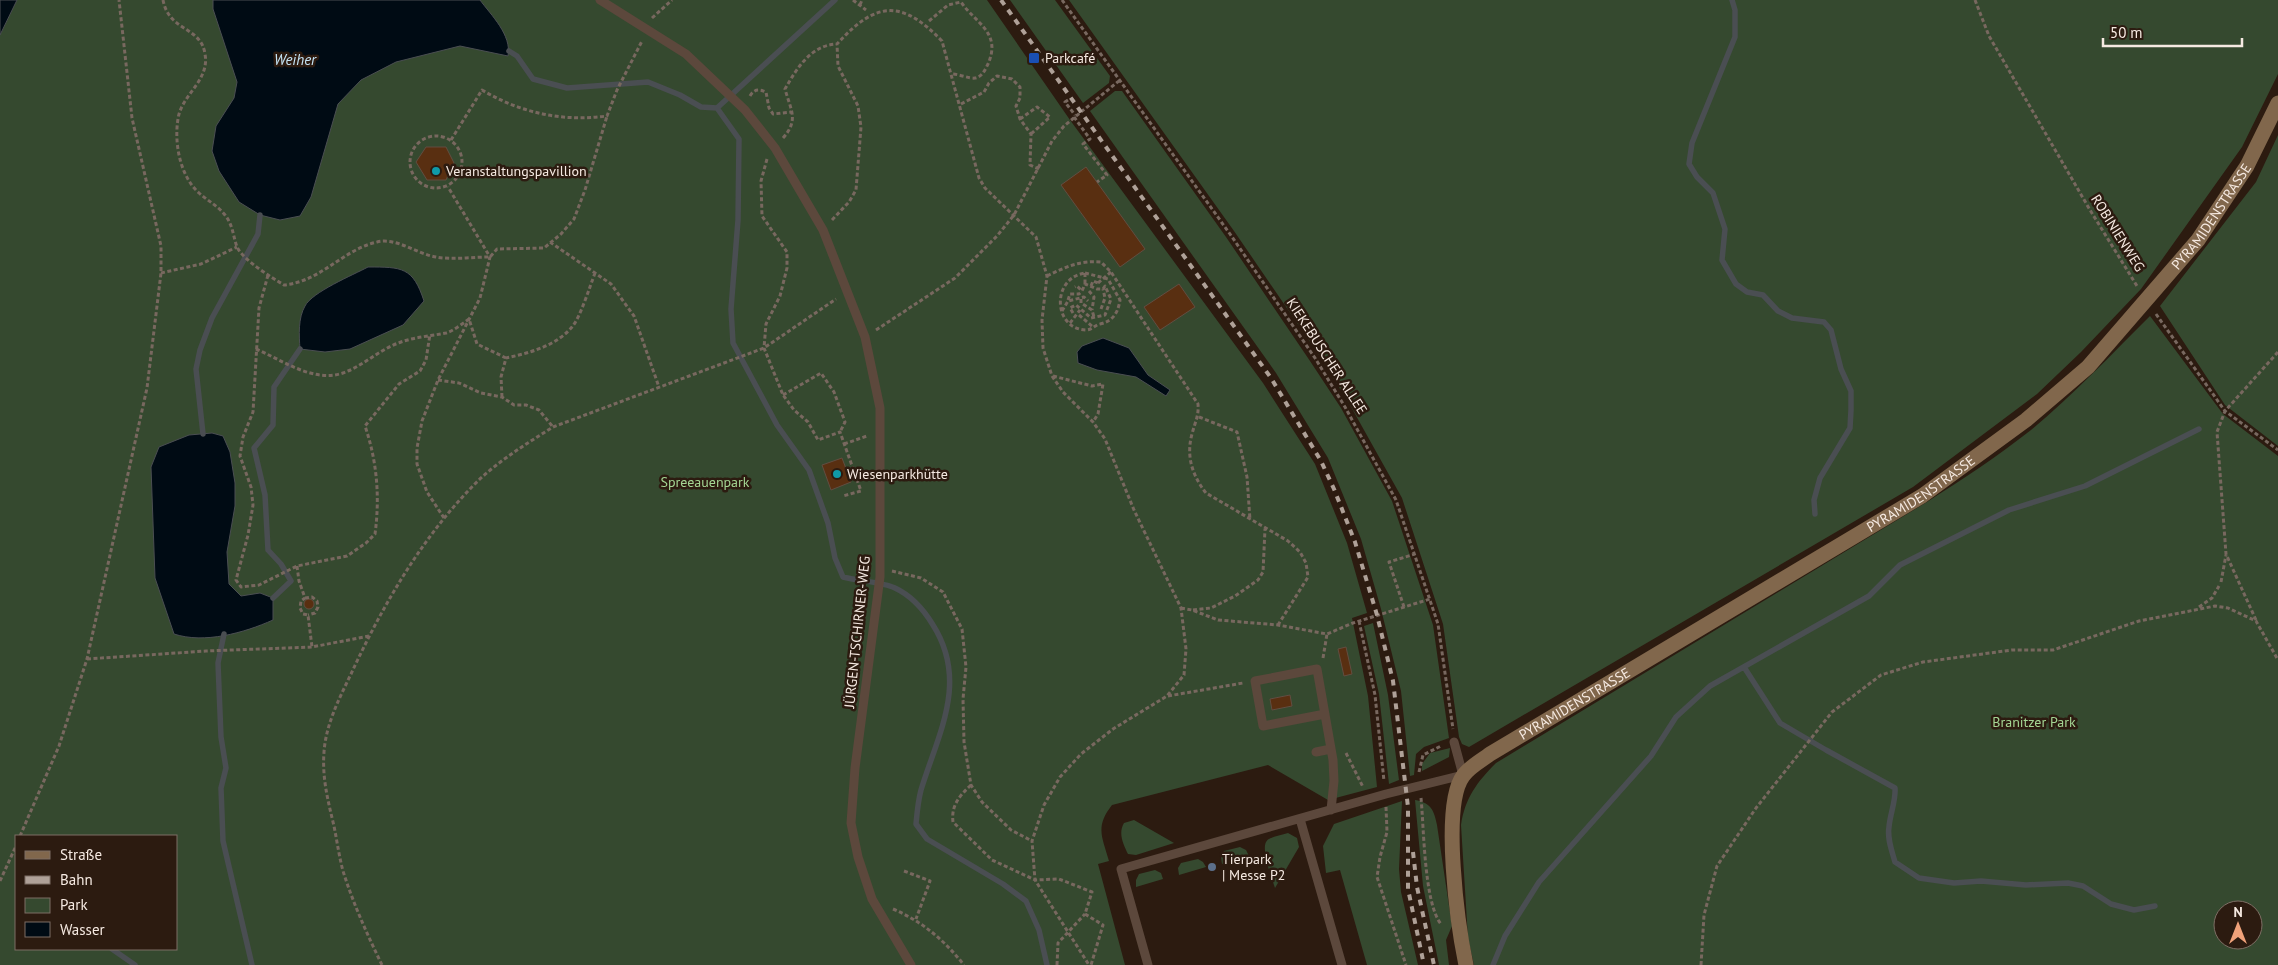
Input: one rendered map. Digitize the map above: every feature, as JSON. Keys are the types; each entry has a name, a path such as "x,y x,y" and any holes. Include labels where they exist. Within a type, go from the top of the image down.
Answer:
{"street":[{"name":"PYRAMIDENSTRASSE","path":"1464,775 1490,754 1922,496 2033,414 2088,367 2147,302 2198,240 2247,166 2278,103"},
{"path":"1464,775 1456,791 1451,825 1460,940 1466,965"}],"lane":[{"name":"JÜRGEN-TSCHIRNER-WEG","path":"600,0 686,54 725,88 743,107 775,148 823,230 865,337 880,408 880,572 852,794 851,822 858,857 872,899 911,965"},
{"path":"1325,714 1263,726 1255,681 1317,669 1325,714 1334,781 1331,810"},
{"path":"1148,965 1121,869 1300,820 1368,799 1464,775 1454,742"},
{"path":"1316,752 1330,749"},
{"path":"1300,820 1342,965"}],"path":[{"path":"20,835 59,746 87,660 147,388 161,273 161,246 132,118 119,0"},
{"path":"163,0 172,22 196,36 205,52 206,62 202,78 186,98 178,118 183,170 199,193 217,206 226,216 234,232 237,247 255,265 284,285 300,284 324,272 360,247 379,241 399,244 436,257 490,257"},
{"path":"643,26 672,0"},
{"path":"853,0 866,10"},
{"path":"860,5 862,0"},
{"name":"KIEKEBUSCHER ALLEE","path":"1062,0 1230,234 1345,407 1396,500 1438,624 1445,664 1454,742"},
{"name":"ROBINIENWEG","path":"1975,0 1989,36 2090,210 2147,302 2225,411 2278,450"},
{"path":"929,21 948,5 960,1 987,31 992,42 990,60 984,73 975,78 952,74"},
{"path":"823,230 849,202 856,190 859,166 861,127 858,106 838,66 838,44 866,10 873,7"},
{"path":"924,16 942,41 961,104 979,178 985,188 1036,237 1047,276 1042,320 1043,348 1052,376 1063,392 1093,422 1105,438 1134,510 1180,608 1186,649 1184,675 1167,696 1114,729 1076,760 1060,777 1044,805 1032,841 1035,880 1090,965"},
{"path":"444,518 427,492 417,464 422,421 438,380 480,298 490,257 497,248 544,248 574,218 585,190 607,116 617,90 641,43 652,32"},
{"path":"783,395 821,373 834,392 845,422 840,432 818,440 808,422 794,410 783,395 764,348 766,324 780,296 787,268 787,252 762,216 761,181 765,162 792,127 794,118 785,89 811,53 828,45 838,44"},
{"path":"961,104 984,92 989,83 997,76 1012,79 1020,87 1020,98 1016,106 1020,119 1031,134 1030,165 1039,169"},
{"path":"865,337 955,278 1014,215 1052,141 1074,116 1120,80"},
{"path":"451,140 482,90 505,104 542,114 586,119 607,116"},
{"path":"743,107 750,94 760,90 766,92 769,108 773,114 791,112"},
{"path":"1068,100 1066,102 1090,139 1083,144 1106,175 1097,182"},
{"path":"1020,119 1037,107 1050,117 1031,134"},
{"path":"436,135 451,140 459,151 462,162 459,175 448,187 431,190 417,181 411,170 411,156 416,143 426,137 436,135"},
{"path":"448,187 490,257"},
{"path":"550,242 611,284 634,316 659,386"},
{"path":"161,273 200,264 237,247"},
{"path":"1047,276 1065,267 1088,260 1101,262 1111,272 1198,404 1199,417 1192,431 1189,446 1189,460 1196,480 1206,493 1288,541 1300,552 1308,577 1278,625"},
{"path":"1091,286 1093,281 1099,283 1111,272"},
{"path":"469,319 477,344 506,358 530,352 557,340 573,326 595,273"},
{"path":"1062,311 1070,294 1079,294 1082,291 1085,284 1085,273"},
{"path":"1085,273 1105,278 1114,288 1120,300 1119,306 1111,321 1088,330 1079,329 1070,323 1062,311 1060,299 1068,279 1076,274 1085,273"},
{"path":"268,274 259,308 253,412 243,437 240,456 251,487 253,505 248,535 236,580 241,587 259,585 277,574 297,566 347,556 366,543 375,534 378,496 371,443 365,426 399,384 420,371 426,360 430,334"},
{"path":"1085,284 1102,289"},
{"path":"1075,287 1077,286 1082,291"},
{"path":"1073,313 1070,310 1074,305 1091,318 1105,315 1110,306 1110,293 1105,286 1094,296 1092,310 1094,317"},
{"path":"1101,309 1105,298 1102,289"},
{"path":"1089,291 1094,296"},
{"path":"382,965 356,910 342,869 324,787 324,751 332,714 369,636 403,577 444,518 469,490 498,463 553,427 764,348 847,292"},
{"path":"1068,300 1084,297 1088,302"},
{"path":"1081,299 1084,307 1092,310"},
{"path":"1070,323 1080,310"},
{"path":"1078,315 1093,328"},
{"path":"256,349 282,360 295,369 314,373 342,374 400,343 430,334 447,333 469,319"},
{"path":"2198,608 2212,598 2220,584 2226,554 2217,432 2225,411 2278,352"},
{"path":"502,397 501,377 506,358"},
{"path":"1052,376 1092,386 1102,384 1098,414 1093,422"},
{"path":"438,380 459,382 481,393 502,397 514,405 526,405 539,410 553,427"},
{"path":"1199,417 1237,432 1247,477 1250,520"},
{"path":"844,444 881,431"},
{"path":"840,432 861,490 843,496"},
{"path":"1192,610 1211,608 1235,596 1258,580 1263,572 1265,529"},
{"path":"1404,607 1390,562 1415,554"},
{"path":"2226,554 2256,621 2278,660"},
{"path":"297,566 299,581 305,598"},
{"path":"880,572 921,578 944,592 962,629 966,667 963,699 964,742 971,785 982,802 1011,830 1032,841"},
{"path":"312,597 318,601 318,608 315,613 303,614 300,608 301,601 305,598 312,597"},
{"path":"1180,608 1192,610 1218,620 1278,625 1327,634 1353,623 1430,599"},
{"path":"1701,965 1704,915 1717,866 1756,808 1832,712 1881,675 1923,662 2012,650 2053,650 2139,621 2198,608 2215,606 2228,608 2256,621"},
{"path":"308,615 312,647"},
{"path":"1317,669 1322,660 1327,634"},
{"path":"87,660 206,651 312,647 369,636"},
{"path":"1167,696 1255,681"},
{"path":"1446,929 1436,918 1431,901 1419,766 1422,755 1434,748 1454,742"},
{"path":"1345,751 1350,756 1368,799"},
{"path":"971,785 960,795 954,807 953,822 992,860 1035,880 1059,879 1092,892 1085,914 1058,943 1057,965"},
{"path":"0,881 15,848"},
{"path":"904,871 930,881 916,919"},
{"path":"872,899 916,919 948,945 964,965"},
{"path":"1085,914 1102,925 1090,965"}],"green space":[{"name":"Spreeauenpark","path":"17,0 987,0 1070,120 1263,383 1315,464 1347,543 1367,613 1352,618 1368,696 1377,787 1328,800 1268,765 1112,805 1103,820 1102,826 1102,838 1109,861 1098,864 1125,965 0,965 0,35"},
{"path":"1010,0 1055,0 1110,76 1109,83 1083,103"},
{"path":"1069,0 2278,0 2278,74 2242,147 2141,289 2081,352 2037,394 1913,487 1469,747 1462,744 1459,737 1443,624 1402,498 1350,405 1319,355 1234,231"},
{"path":"1115,91 1122,91 1226,237 1310,361 1341,408 1392,501 1433,625 1449,738 1424,747 1416,754 1414,775 1410,776 1401,691 1381,609 1361,539 1328,458 1276,373 1090,111"},
{"path":"2278,135 2278,446 2225,405 2160,306 2256,182"},
{"name":"Branitzer Park","path":"2150,316 2223,414 2278,456 2278,965 1474,965 1468,938 1461,825 1465,807 1473,791 1496,763 1927,502 2019,440 2077,389"},
{"path":"1373,623 1388,695 1399,780 1389,784 1379,694 1364,626"},
{"path":"1450,748 1449,757 1422,771 1422,764 1430,753"},
{"path":"1415,800 1428,805 1435,815 1452,926 1446,940 1449,965 1439,965 1423,886"},
{"path":"1402,801 1399,869 1401,892 1418,965 1367,965 1340,870 1326,873 1323,846 1334,824"},
{"path":"1134,820 1174,843 1136,855 1128,854 1121,831 1124,823"},
{"path":"1288,833 1297,838 1299,847 1275,888 1265,854 1266,842 1271,838"},
{"path":"1240,847 1246,850 1249,856 1222,864 1221,857 1224,851"},
{"path":"1198,859 1206,867 1179,875 1178,868 1181,863"},
{"path":"1155,870 1161,873 1163,879 1136,887 1136,880 1139,874"}],"water":[{"path":"0,0 17,0 0,35"},
{"name":"Weiher","path":"213,0 480,0 504,33 507,40 508,56 460,46 396,62 361,80 338,104 311,197 300,216 280,220 260,215 239,202 219,171 212,151 216,126 234,98 237,82 213,9"},
{"path":"368,267 405,271 415,281 424,301 403,325 350,349 325,352 300,349 300,321 305,306 309,301 343,279"},
{"path":"1103,338 1129,348 1148,375 1170,390 1166,396 1136,377 1097,370 1078,363 1077,352 1082,346"},
{"path":"212,433 223,436 230,452 235,483 235,506 227,552 229,584 241,596 260,593 273,598 273,620 224,636 186,637 174,634 155,578 151,467 159,447 189,435"}],"building":[{"name":"Veranstaltungspavillion","path":"426,147 446,147 454,163 446,180 427,180 416,162"},
{"path":"1086,167 1145,249 1120,267 1061,185"},
{"path":"1179,284 1195,307 1160,330 1144,307"},
{"name":"Wiesenparkhütte","path":"842,458 851,482 831,490 822,465"},
{"path":"307,599 311,599 314,604 313,608 307,609 304,606 304,602"},
{"path":"1346,647 1352,674 1344,676 1338,649"},
{"path":"1290,695 1292,706 1272,710 1270,699"}],"waterway":[{"path":"509,51 517,56 533,79 567,88 648,82 680,95 701,107 717,108 835,0"},
{"path":"1732,0 1735,10 1735,37 1692,143 1689,164 1697,177 1713,193 1725,229 1722,260 1736,284 1747,292 1763,295 1778,311 1792,318 1824,322 1831,330 1841,369 1851,391 1850,428 1820,478 1814,500 1815,514"},
{"path":"717,108 739,139 738,220 731,309 733,343 777,425 809,470 828,523 835,558 843,577 890,586 907,595 926,614 944,646 949,667 950,687 947,708 921,790 916,824 927,839 1003,884 1026,901 1039,930 1047,965"},
{"path":"203,434 196,369 200,350 212,318 258,234 260,215"},
{"path":"273,598 291,581 281,564 268,550 265,495 254,448 273,425 274,387 300,349"},
{"path":"1493,965 1505,936 1539,882 1651,756 1676,717 1710,686 1869,596 1900,565 2009,510 2085,486 2199,429"},
{"path":"224,634 218,663 221,737 226,768 221,788 223,841 252,965"},
{"path":"1744,667 1780,723 1895,788 1889,831 1891,849 1895,862 1919,878 1954,883 1981,881 2026,885 2068,883 2083,886 2111,904 2134,910 2155,906"},
{"path":"113,950 135,965"}],"railway":[{"path":"1001,0 1271,378 1321,461 1334,489 1355,542 1377,615 1393,681 1408,807 1408,889 1424,965"},
{"path":"1413,852 1417,887 1434,965"}],"place":[{"name":"Parkcafé","path":"1034,58"},
{"name":"Veranstaltungspavillion","path":"436,171"},
{"name":"Wiesenparkhütte","path":"837,474"},
{"name":"Tierpark | Messe P2","path":"1212,867"}]}
